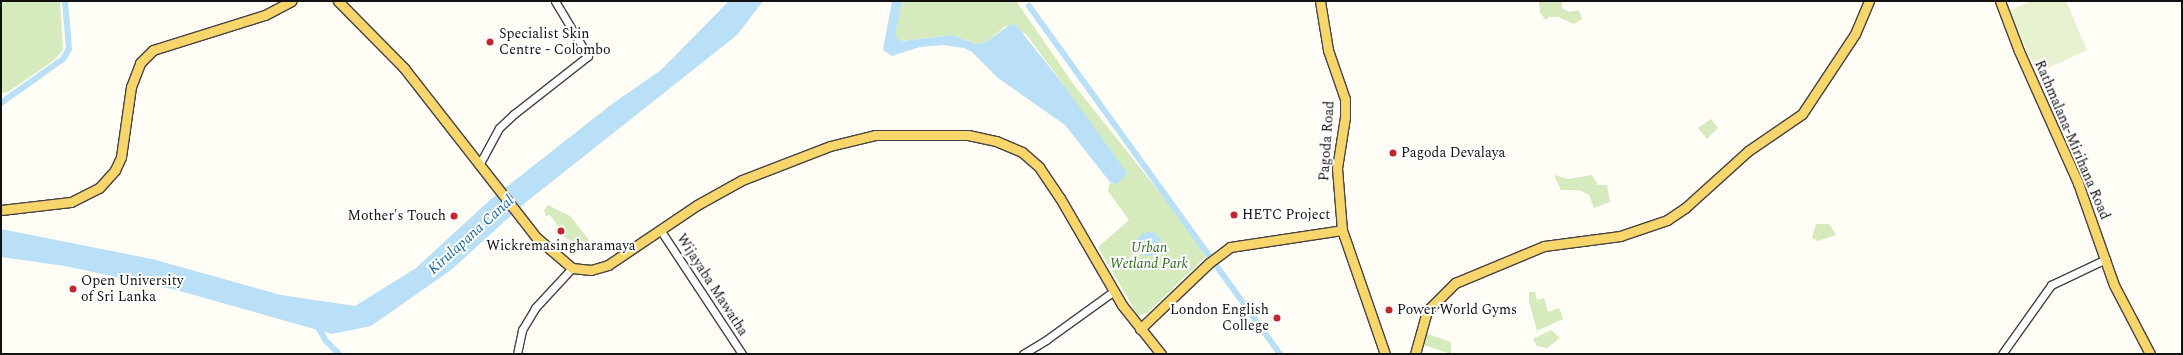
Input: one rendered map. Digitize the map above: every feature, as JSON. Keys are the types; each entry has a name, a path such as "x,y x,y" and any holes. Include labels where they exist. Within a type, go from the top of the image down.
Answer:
{"main road":[{"path":"1,210 71,202 86,196 99,188 115,170 121,157 131,87 145,56 164,46 265,15 291,1"},
{"path":"338,1 404,68 496,188 538,238 572,268 591,270 608,265 661,231 697,205 742,180 830,146 875,135 968,135 996,141 1022,152 1039,167 1060,198 1114,291 1140,329 1161,354"},
{"name":"Pagoda Road","path":"1320,1 1328,50 1345,99 1345,117 1337,168 1342,230 1385,353"},
{"path":"1415,354 1427,311 1454,283 1544,246 1620,236 1667,220 1685,208 1748,151 1802,114 1855,34 1869,1"},
{"name":"Rathmalana-Mirihana Road","path":"2000,1 2018,51 2078,183 2123,304 2150,354"},
{"path":"1140,329 1209,263 1230,247 1342,230"}],"street":[{"path":"479,165 499,128 514,114 588,56 555,1"},
{"name":"Wijayaba Mawatha","path":"661,231 742,354"},
{"path":"2002,354 2050,285 2106,259"},
{"path":"517,354 522,330 535,308 572,268"},
{"path":"1023,354 1046,340 1114,291"}],"green space":[{"path":"1,1 60,1 63,50 54,60 8,92 1,93"},
{"name":"Urban Wetland Park","path":"902,1 1016,1 1074,85 1209,254 1147,313 1138,316 1098,247 1129,220 1108,191 1110,182 1113,184 1066,88 1026,34 1006,26 986,42 976,44 953,35 902,41 896,37 896,30"},
{"path":"1542,1 1562,1 1562,8 1570,12 1579,10 1582,19 1574,24 1558,17 1549,17 1546,20 1540,13 1539,3"},
{"path":"2031,1 2066,1 2087,50 2037,73 2009,11"},
{"path":"1711,119 1718,128 1707,139 1698,128"},
{"path":"1554,175 1569,179 1592,175 1598,185 1607,185 1610,202 1594,208 1589,195 1579,190 1561,190"},
{"path":"548,205 570,216 589,240 581,246 558,234 561,230 550,215 546,216 544,211"},
{"path":"1816,224 1829,224 1836,235 1818,241 1812,238"},
{"path":"1529,292 1535,292 1537,300 1544,298 1548,312 1559,308 1563,319 1537,331 1529,302"},
{"path":"1551,330 1560,338 1547,348 1537,346 1533,339"},
{"path":"1425,333 1451,342 1451,354 1423,345"}],"water":[{"name":"Kirulapana Canal","path":"729,1 763,1 737,35 525,203 451,270 371,326 332,334 176,290 65,266 1,257 1,229 152,259 281,295 355,306 416,268 491,199 612,104 661,70"},
{"path":"892,1 902,1 896,37 902,41 953,35 976,44 986,42 1011,24 1016,25 1066,88 1127,173 1125,176 1117,184 1110,182 1065,125 998,78 972,52 964,48 943,45 920,47 892,56 883,50"},
{"path":"1149,232 1158,235 1161,244 1158,253 1149,256 1140,253 1137,244 1140,235"}],"waterway":[{"path":"1,103 63,59 69,49 65,1"},
{"path":"1029,6 1280,354"},
{"path":"317,325 326,341 339,354"}],"place":[{"name":"Specialist Skin Centre - Colombo","path":"490,42"},
{"name":"Pagoda Devalaya","path":"1393,153"},
{"name":"HETC Project","path":"1234,215"},
{"name":"Mother's Touch","path":"454,216"},
{"name":"Wickremasingharamaya","path":"561,231"},
{"name":"Open University of Sri Lanka","path":"73,289"},
{"name":"Power World Gyms","path":"1389,310"},
{"name":"London English College","path":"1277,318"}]}
